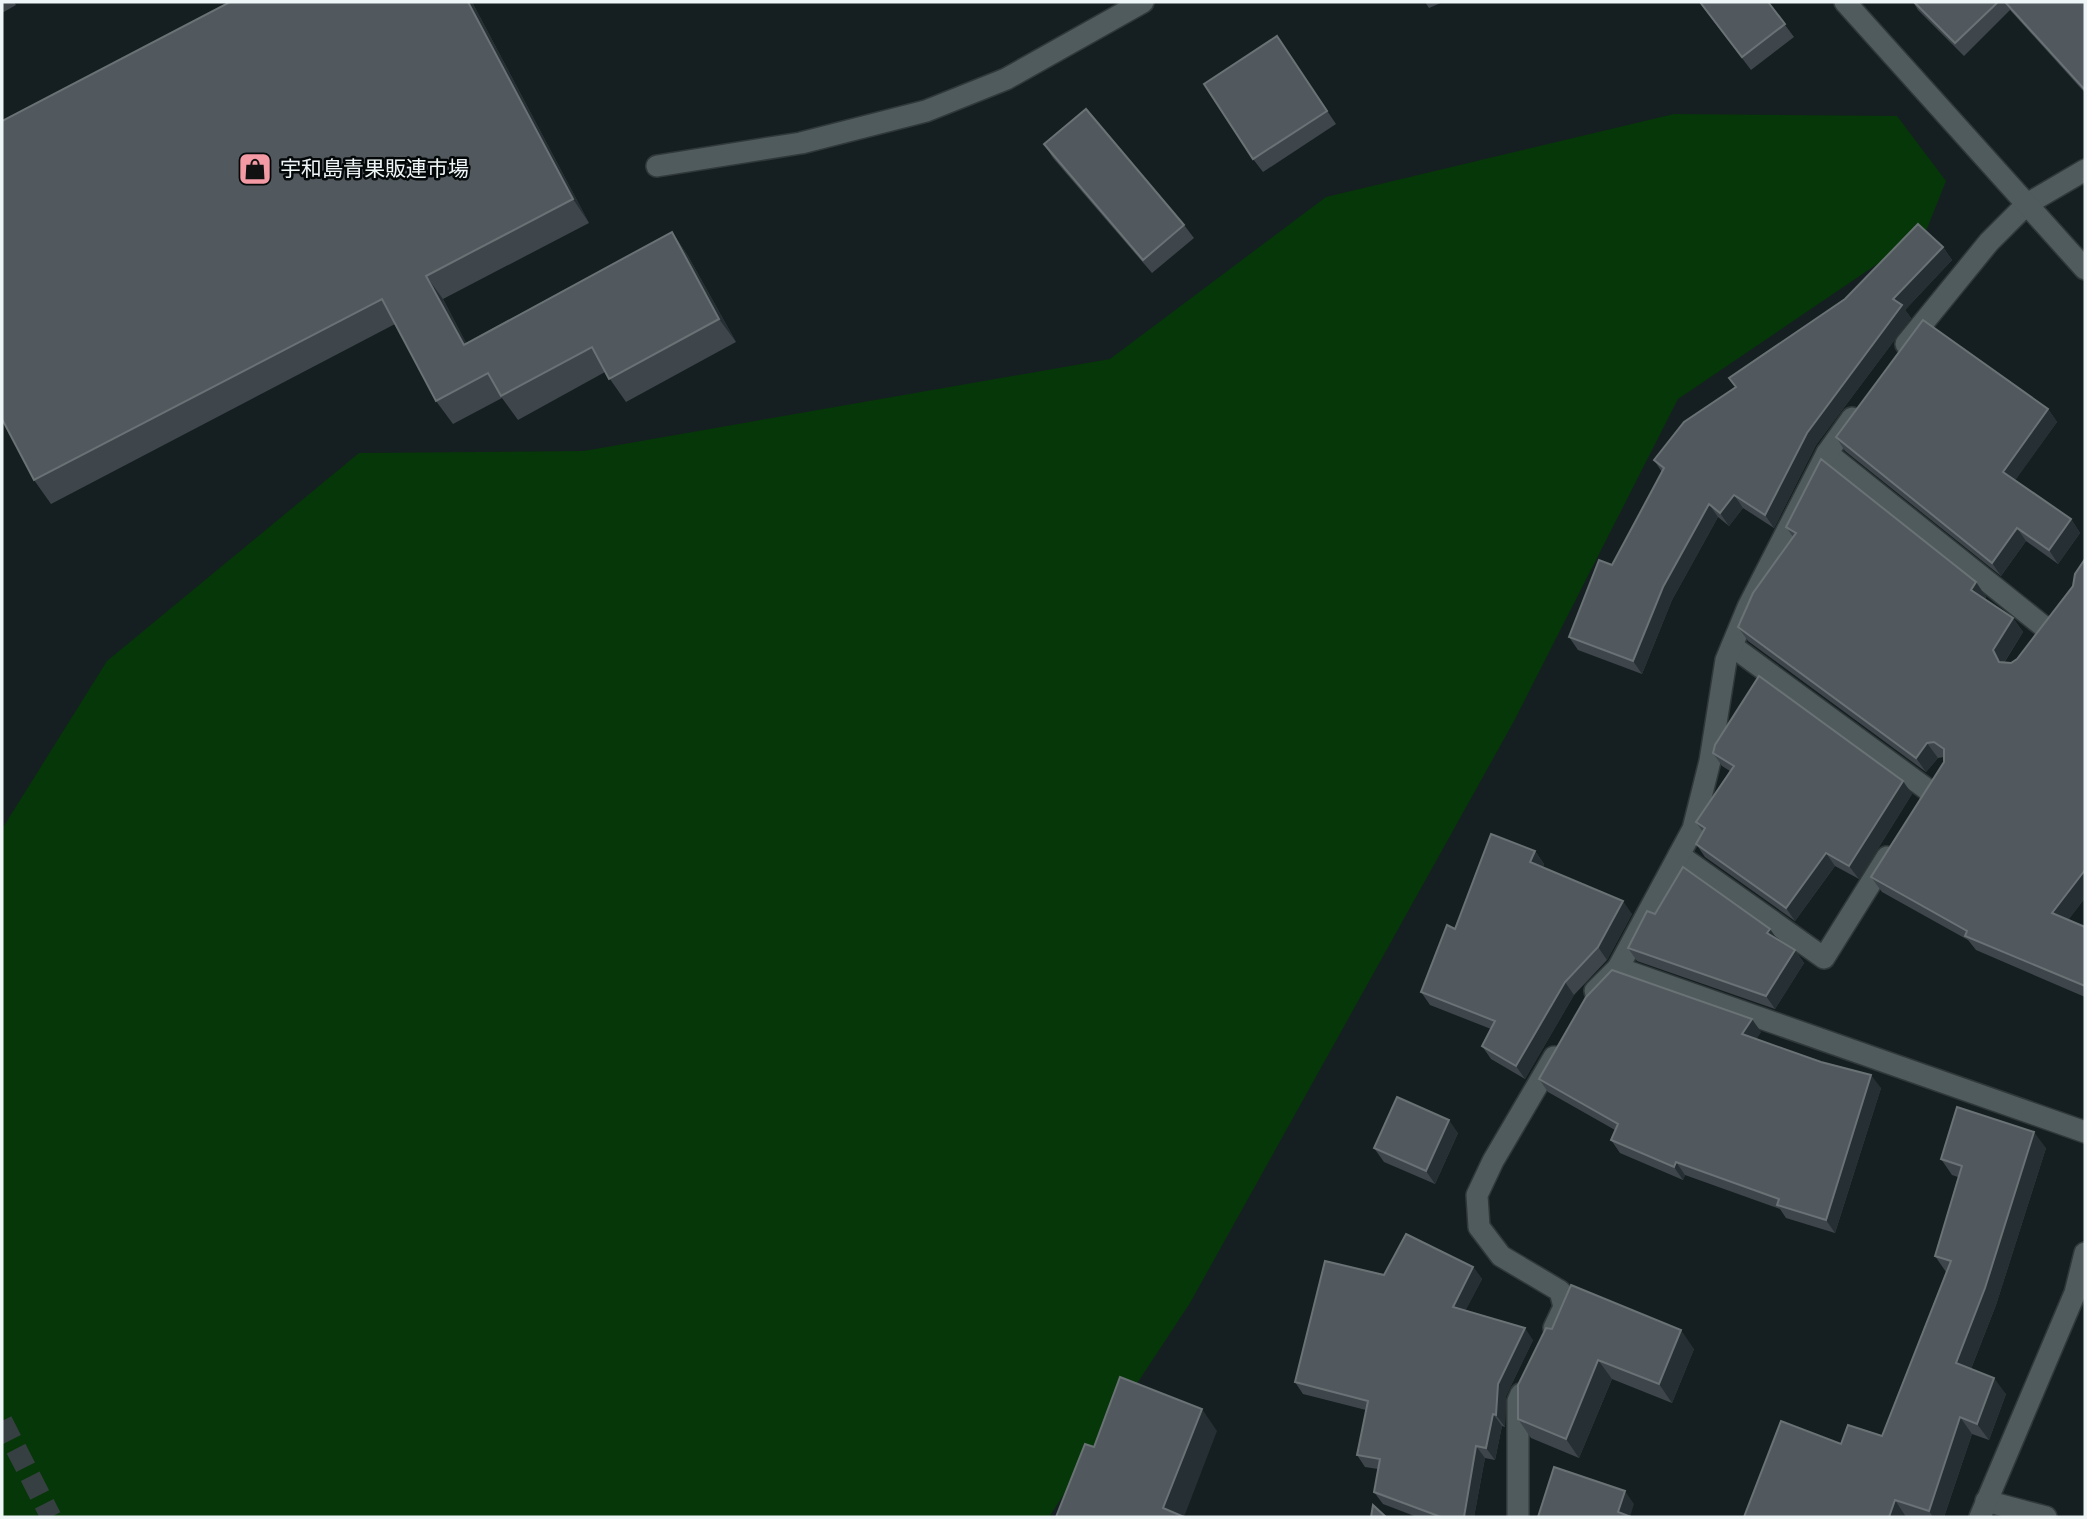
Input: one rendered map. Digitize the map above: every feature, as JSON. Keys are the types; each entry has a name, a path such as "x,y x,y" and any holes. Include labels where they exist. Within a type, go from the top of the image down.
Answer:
{"street":[{"path":"657,166 801,143 926,111 1006,79 1143,2"},
{"path":"1845,2 2085,269"},
{"path":"1896,357 1989,242 2026,204 2085,170"},
{"path":"1586,1002 1618,968 1693,829 1704,784 1726,660 1748,607 1827,453 1865,400"},
{"path":"1827,453 2043,626"},
{"path":"2029,646 2058,609"},
{"path":"1732,646 1928,790"},
{"path":"1914,813 1943,770"},
{"path":"1679,855 1824,958 1900,835"},
{"path":"1618,968 2085,1132"},
{"path":"1547,1342 1564,1307 1560,1291 1501,1256 1479,1227 1477,1195 1493,1161 1566,1036"},
{"path":"2046,1517 1983,1509 2075,1293 2085,1253"},
{"path":"1518,1517 1518,1401 1530,1378"}],"green space":[{"path":"1674,114 1897,116 1946,181 1926,231 1678,399 1514,721 1190,1303 1049,1517 2,1517 2,829 107,661 359,453 584,451 1110,359 1326,197"}],"building":[{"path":"230,2 468,2 573,199 426,276 464,345 672,232 719,319 609,379 592,347 501,396 488,373 436,401 382,299 34,480 2,419 2,121"},
{"path":"1700,2 1768,2 1785,24 1742,57"},
{"path":"1914,2 1998,2 1955,43"},
{"path":"2005,2 2085,2 2085,90"},
{"path":"1277,36 1327,111 1253,159 1204,84"},
{"path":"1086,109 1184,225 1143,260 1044,144"},
{"path":"1918,224 1943,247 1893,299 1902,305 1807,433 1765,515 1734,495 1720,513 1709,504 1663,587 1633,661 1569,637 1599,560 1612,565 1664,468 1654,460 1684,422 1736,387 1729,378 1845,299"},
{"path":"1923,320 2048,409 2003,472 2071,519 2049,550 2017,528 1992,563 1836,437"},
{"path":"1821,459 1976,582 1971,590 2013,618 1993,650 1999,662 2011,663 2017,659 2073,586 2075,574 2085,559 2085,870 2052,913 2085,927 2085,986 1965,936 1967,931 1871,877 1944,762 1944,749 1934,742 1927,743 1916,758 1738,627 1753,593 1796,533 1786,527"},
{"path":"1759,676 1903,781 1849,866 1826,853 1786,908 1696,844 1705,828 1696,822 1734,766 1713,753 1715,745"},
{"path":"1491,834 1535,851 1530,862 1623,901 1598,947 1565,982 1516,1066 1482,1046 1495,1021 1421,992 1447,925 1455,929"},
{"path":"1683,867 1770,929 1767,933 1795,950 1766,996 1628,948 1647,911 1655,914"},
{"path":"1612,970 1752,1019 1742,1034 1821,1062 1871,1075 1826,1220 1777,1205 1779,1199 1676,1162 1674,1167 1611,1140 1618,1124 1539,1079 1586,997"},
{"path":"1397,1097 1449,1120 1426,1171 1374,1148"},
{"path":"1957,1107 2034,1132 1985,1288 1956,1363 1994,1378 1977,1424 1960,1417 1929,1511 1895,1500 1889,1517 1744,1517 1781,1421 1841,1444 1848,1425 1882,1436 1951,1261 1935,1256 1962,1166 1941,1159"},
{"path":"1406,1234 1473,1267 1453,1307 1525,1328 1498,1384 1496,1415 1493,1414 1486,1448 1476,1446 1464,1517 1441,1517 1374,1492 1380,1459 1357,1455 1368,1401 1295,1382 1325,1261 1384,1275"},
{"path":"1571,1285 1681,1330 1659,1384 1598,1360 1566,1439 1518,1419 1518,1385 1546,1328 1552,1329"},
{"path":"1120,1377 1202,1409 1163,1508 1184,1517 1056,1517 1085,1444 1094,1447"},
{"path":"1554,1467 1625,1491 1618,1512 1631,1517 1538,1517"},
{"path":"1373,1505 1386,1517 1371,1517"}],"tunnel":[{"path":"2,1421 51,1517"}],"place":[{"name":"宇和島青果販連市場","path":"255,169"}]}
